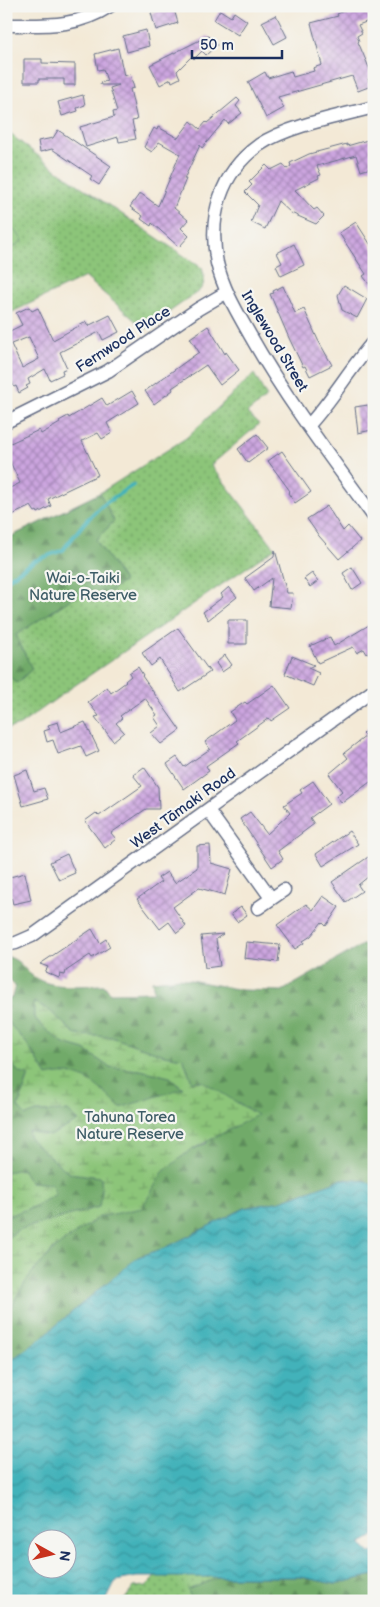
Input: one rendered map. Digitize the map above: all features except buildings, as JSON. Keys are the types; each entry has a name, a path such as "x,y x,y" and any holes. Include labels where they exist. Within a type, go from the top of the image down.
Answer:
{"street":[{"path":"6,25 64,24 88,18 110,6"},
{"name":"Inglewood Street","path":"374,106 278,135 259,145 232,172 220,198 213,225 217,263 233,306 266,364 374,517"},
{"name":"Fernwood Place","path":"6,422 108,371 198,309 228,292"},
{"path":"308,426 325,408 358,358 374,341"},
{"name":"West Tāmaki Road","path":"6,945 32,936 374,690"},
{"path":"208,810 271,898"},
{"path":"258,908 284,890"}],"green space":[{"path":"6,131 58,171 202,268 204,280 199,291 145,329 85,277 6,315"},
{"path":"14,229 23,240 11,249 6,243 6,235"},
{"name":"Wai-o-Taiki Nature Reserve","path":"254,374 267,397 247,413 259,424 211,465 275,548 20,725 6,729 6,539 100,493 186,438"},
{"path":"100,493 114,521 96,540 124,581 97,601 88,588 16,635 32,669 17,683 6,674 6,539"},
{"name":"Tahuna Torea Nature Reserve","path":"374,944 374,1186 366,1181 342,1179 281,1201 245,1208 165,1248 138,1257 41,1338 6,1364 6,1307 13,1306 15,1299 30,1275 55,1248 99,1217 141,1208 161,1173 189,1151 207,1143 192,1082 183,1058 164,1055 111,1037 76,1035 50,1011 34,1002 34,1018 64,1044 85,1050 109,1067 141,1070 170,1077 183,1089 120,1108 107,1096 66,1074 47,1076 27,1044 6,1020 6,999 12,997 15,986 6,977 6,956 16,960 34,977 50,984 68,986 104,985 110,993 154,992 152,981 180,978 242,990 282,991 362,945"},
{"path":"34,1002 50,1011 76,1035 111,1037 164,1055 183,1058 192,1082 204,1082 257,1115 189,1151 162,1173 142,1208 99,1217 55,1248 30,1275 15,1299 13,1306 6,1307 6,1239 18,1230 99,1207 102,1192 101,1177 69,1173 30,1139 28,1131 49,1136 79,1121 68,1111 36,1112 26,1116 18,1107 29,1076 19,1072 6,1058 6,1020 27,1044 47,1076 57,1074 75,1075 89,1081 120,1108 183,1088 170,1077 141,1070 109,1067 85,1050 64,1044 34,1017"},
{"path":"7,1057 19,1072 29,1075 18,1107 36,1112 68,1111 79,1122 49,1136 28,1131 30,1139 69,1173 101,1177 102,1193 99,1207 18,1230 6,1239 6,1217 35,1206 50,1184 30,1182 22,1170 6,1172"},
{"path":"22,1169 30,1182 51,1184 56,1194 35,1206 6,1217 6,1172"},
{"path":"210,1569 374,1601 122,1601 134,1587 146,1586 155,1577"},
{"path":"374,1575 374,1601 192,1601 188,1590 219,1577 301,1577 335,1584"}],"water":[{"path":"342,1179 366,1181 374,1186 374,1536 360,1544 370,1553 374,1552 374,1575 335,1584 301,1577 137,1577 116,1581 106,1601 6,1601 6,1364 41,1338 138,1257 165,1248 245,1208 281,1201"}],"waterway":[{"path":"6,580 34,561 63,550 84,523 101,506 133,485"}]}
